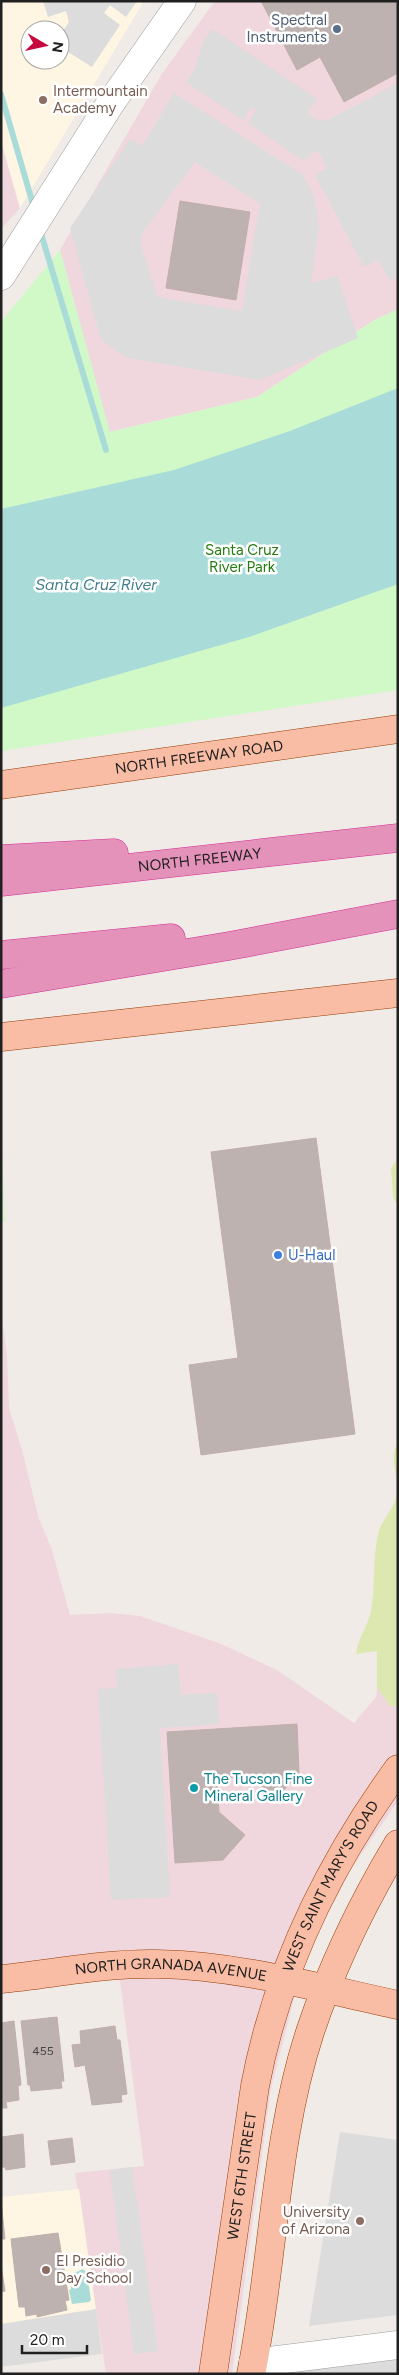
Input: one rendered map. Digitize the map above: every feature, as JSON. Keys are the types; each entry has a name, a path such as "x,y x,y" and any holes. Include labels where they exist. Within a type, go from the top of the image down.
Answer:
{"highway":[{"path":"1,859 398,838"},
{"name":"NORTH FREEWAY","path":"1,882 398,838"},
{"path":"1,955 398,914"},
{"path":"1,984 229,946 398,914"}],"main road":[{"name":"NORTH FREEWAY ROAD","path":"1,785 398,729"},
{"path":"1,1037 398,993"},
{"name":"WEST SAINT MARY'S ROAD","path":"283,1981 312,1913 343,1851 398,1769"},
{"path":"252,2368 270,2238 295,2093 310,2033 348,1937 372,1888 398,1844"},
{"name":"NORTH GRANADA AVENUE","path":"1,1979 118,1965 156,1964 239,1972 398,2005"},
{"name":"WEST 6TH STREET","path":"213,2374 261,2052 283,1981"}],"street":[{"path":"1,276 113,100 182,1"},
{"path":"252,2368 398,2345"}],"shaded area":[{"name":"Intermountain Academy","path":"1,1 144,1 20,208 1,141"},
{"path":"43,1 137,1 126,17 110,5 104,13 120,25 92,67 70,53 70,20 66,11 48,17"},
{"path":"215,1 398,1 398,309 373,321 257,397 109,432 60,250 161,75"},
{"path":"212,29 317,99 308,113 313,118 319,120 326,121 398,83 398,277 390,281 378,260 364,267 315,175 327,168 319,153 314,151 304,161 248,123 256,110 252,107 243,120 186,82 195,68 202,44"},
{"path":"174,93 303,175 314,196 319,226 311,283 337,276 358,338 260,380 127,358 101,340 70,228 130,139 142,146","holes":["195,162 260,204 242,311 157,297 140,241 143,232"]},
{"path":"1,141 20,208 1,229"},
{"path":"1,1312 7,1355 9,1408 22,1450 39,1519 51,1547 70,1615 111,1613 140,1616 219,1643 277,1670 354,1723 376,1697 398,1552 398,1801 351,1869 319,1932 298,1983 271,2089 232,2374 106,2374 75,2173 144,2166 118,1965 1,1979"},
{"path":"178,1664 181,1695 217,1693 219,1724 160,1728 170,1897 111,1900 98,1689 117,1688 116,1669"},
{"name":"University of Arizona","path":"340,2132 398,2140 398,2315 309,2326"},
{"path":"132,2167 158,2351 134,2354 110,2170"},
{"name":"El Presidio Day School","path":"79,2189 102,2354 1,2367 1,2197"},
{"path":"96,2309 102,2354 1,2367 1,2324"},
{"path":"398,2350 398,2374 300,2374 297,2357"}],"green space":[{"name":"Santa Cruz River Park","path":"60,250 110,432 257,397 373,321 398,309 398,690 1,751 1,322"},
{"path":"1,1123 5,1222 1,1222"},
{"path":"398,1158 398,1206 393,1197 391,1168"},
{"path":"398,1442 398,1705 391,1707 377,1687 377,1651 356,1654 371,1611 378,1535 397,1494 394,1454"}],"water":[{"name":"Santa Cruz River","path":"398,388 398,584 249,637 1,708 1,509 174,470 290,431"},
{"path":"83,2269 87,2273 91,2300 89,2302 72,2304 69,2290 71,2289 72,2274"}],"building":[{"name":"Spectral Instruments","path":"261,1 398,1 398,73 344,102 320,57 297,70"},
{"path":"180,201 250,212 236,300 166,288"},
{"name":"U-Haul","path":"316,1138 355,1434 201,1455 189,1365 238,1358 211,1152"},
{"name":"The Tucson Fine Mineral Gallery","path":"297,1724 299,1773 276,1799 251,1776 217,1778 219,1812 245,1835 223,1860 175,1863 167,1732"},
{"path":"57,2017 64,2081 61,2081 62,2088 31,2091 30,2085 28,2085 21,2021"},
{"path":"14,2021 21,2085 18,2086 19,2100 6,2102 7,2108 1,2108 1,2023"},
{"path":"115,2026 117,2040 120,2040 127,2094 121,2095 122,2102 92,2105 85,2065 75,2067 72,2045 81,2044 80,2031"},
{"path":"23,2134 25,2167 6,2170 5,2167 1,2167 2,2137"},
{"path":"72,2138 75,2162 51,2165 48,2141"},
{"path":"1,2201 5,2239 1,2239"},
{"path":"58,2233 69,2300 65,2301 67,2310 37,2317 37,2314 26,2316 25,2307 19,2307 11,2239"},
{"path":"1,2265 5,2291 1,2292"}],"waterway":[{"path":"1,94 34,208"},
{"path":"40,230 106,450"}],"place":[{"name":"Spectral Instruments","path":"337,29"},
{"name":"Intermountain Academy","path":"43,100"},
{"name":"U-Haul","path":"278,1255"},
{"name":"The Tucson Fine Mineral Gallery","path":"194,1788"},
{"name":"University of Arizona","path":"360,2221"},
{"name":"El Presidio Day School","path":"46,2270"}]}
